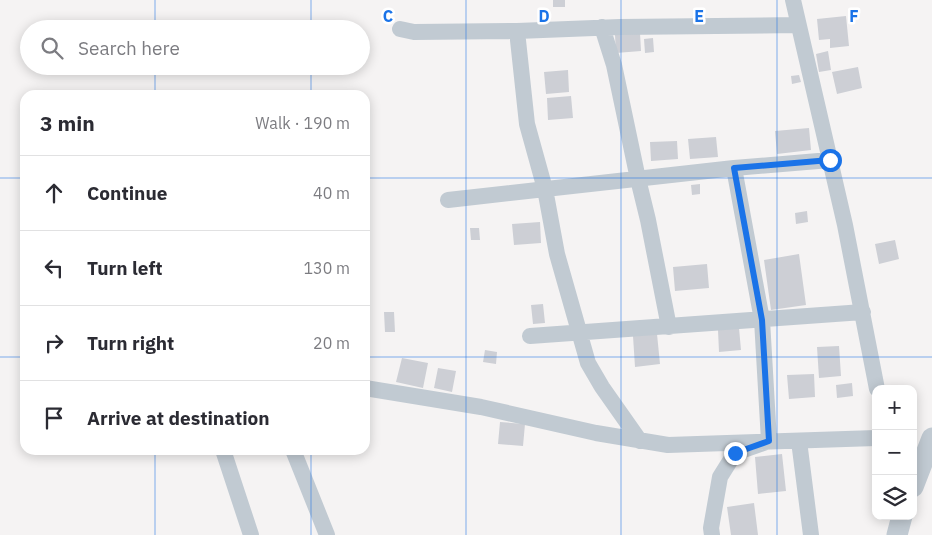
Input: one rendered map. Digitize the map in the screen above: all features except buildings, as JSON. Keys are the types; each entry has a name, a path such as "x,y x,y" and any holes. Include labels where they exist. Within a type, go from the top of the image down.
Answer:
{"street":[{"path":"793,0 845,225 876,385"},
{"path":"400,29 414,32 518,31 798,25"},
{"path":"602,28 614,65 669,327"},
{"path":"518,31 527,124 545,190 557,254 579,333 588,363 602,387 640,441"},
{"path":"448,200 734,168 830,160"},
{"path":"734,168 762,320 769,441"},
{"path":"530,336 862,312"},
{"path":"370,389 481,407 596,433 668,445 872,438"},
{"path":"917,477 932,438"},
{"path":"712,535 711,528 720,477 735,453 769,441"},
{"path":"798,441 811,535"},
{"path":"225,455 251,535"},
{"path":"295,455 326,535"}],"route":[{"path":"735,453 769,441 762,320 734,168 830,160"}]}
